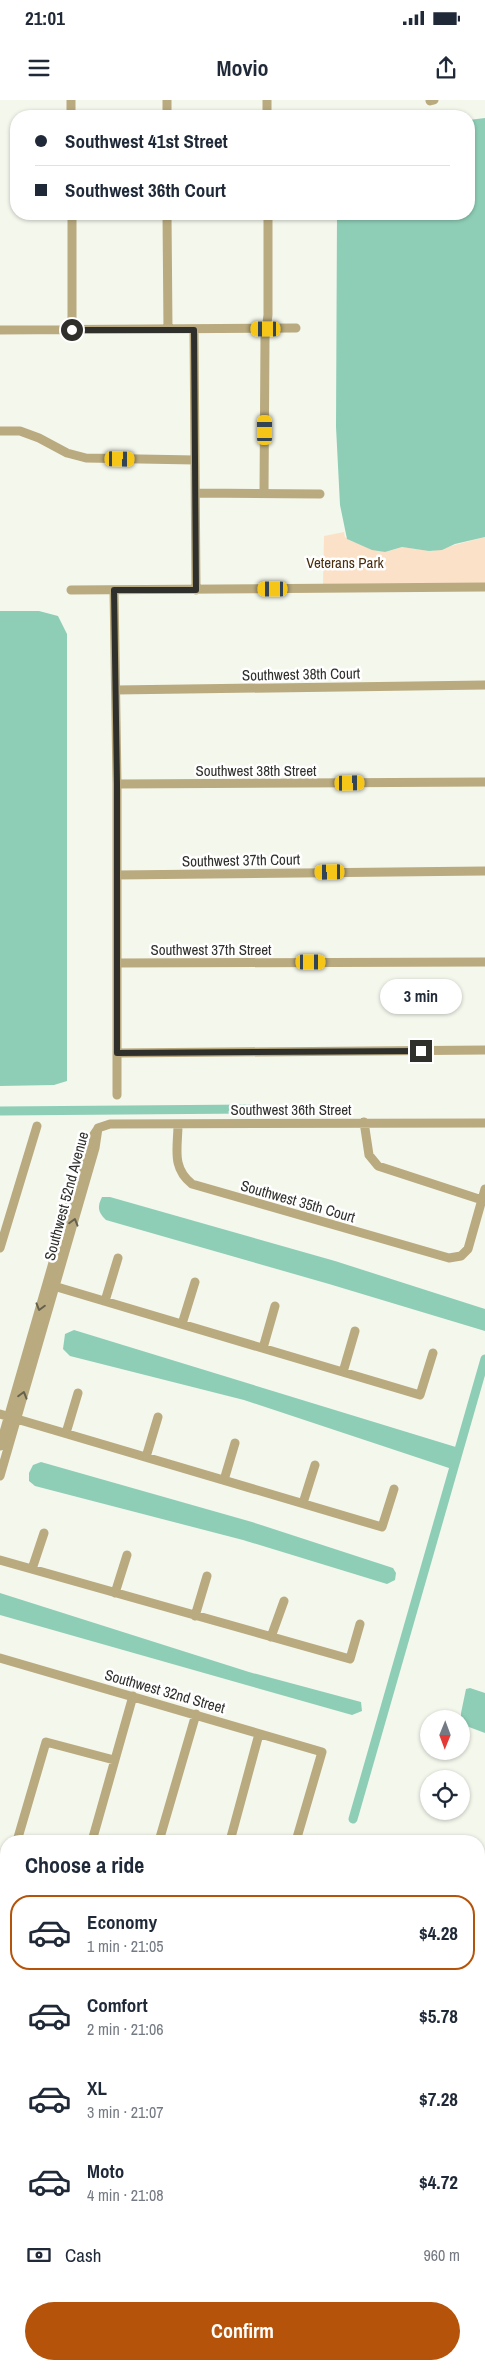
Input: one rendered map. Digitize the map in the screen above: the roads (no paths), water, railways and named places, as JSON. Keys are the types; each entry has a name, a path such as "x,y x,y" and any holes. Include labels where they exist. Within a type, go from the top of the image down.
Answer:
{"street":[{"path":"72,220 72,330"},
{"path":"167,220 168,329"},
{"path":"264,493 268,220"},
{"path":"0,330 296,328"},
{"path":"194,330 196,590"},
{"path":"0,431 26,433 67,453 86,458 195,460"},
{"path":"196,493 320,494"},
{"path":"71,590 485,587"},
{"path":"114,590 118,875 117,1095"},
{"name":"Southwest 38th Court","path":"116,690 485,685"},
{"name":"Southwest 38th Street","path":"117,784 485,782"},
{"name":"Southwest 37th Court","path":"118,875 485,871"},
{"name":"Southwest 37th Street","path":"117,962 485,962"},
{"path":"117,1053 485,1050"},
{"path":"364,1122 369,1154 378,1166 482,1200 485,1189"},
{"name":"Southwest 36th Street","path":"98,1128 110,1124 485,1123"},
{"name":"Southwest 35th Court","path":"178,1124 177,1165 182,1176 192,1184 449,1258 461,1256 468,1248 482,1200"},
{"path":"0,1248 37,1126"},
{"name":"Southwest 52nd Avenue","path":"0,1446 51,1285 87,1146 98,1128"},
{"path":"0,1208 10,1211"},
{"path":"105,1302 118,1258"},
{"path":"182,1324 195,1282"},
{"path":"51,1285 420,1395 433,1353"},
{"path":"263,1348 275,1306"},
{"path":"343,1372 356,1331"},
{"path":"66,1433 78,1393"},
{"path":"8,1416 382,1527 394,1489"},
{"name":"Southwest 52nd Avenue","path":"0,1476 8,1416"},
{"path":"146,1457 158,1416"},
{"path":"224,1480 236,1443"},
{"path":"303,1503 315,1464"},
{"path":"32,1569 44,1533"},
{"path":"115,1593 127,1555"},
{"path":"0,1560 350,1659 360,1624"},
{"path":"195,1616 207,1576"},
{"path":"271,1637 284,1600"},
{"name":"Southwest 32nd Street","path":"0,1658 322,1752 298,1835"},
{"path":"94,1835 133,1696"},
{"path":"161,1835 196,1714"},
{"path":"232,1835 260,1734"},
{"path":"19,1835 46,1742 114,1760"}],"waterway":[{"path":"0,1111 251,1109"},
{"path":"353,1819 485,1359"}],"park label":[{"name":"Veterans Park","path":"345,562"}]}
